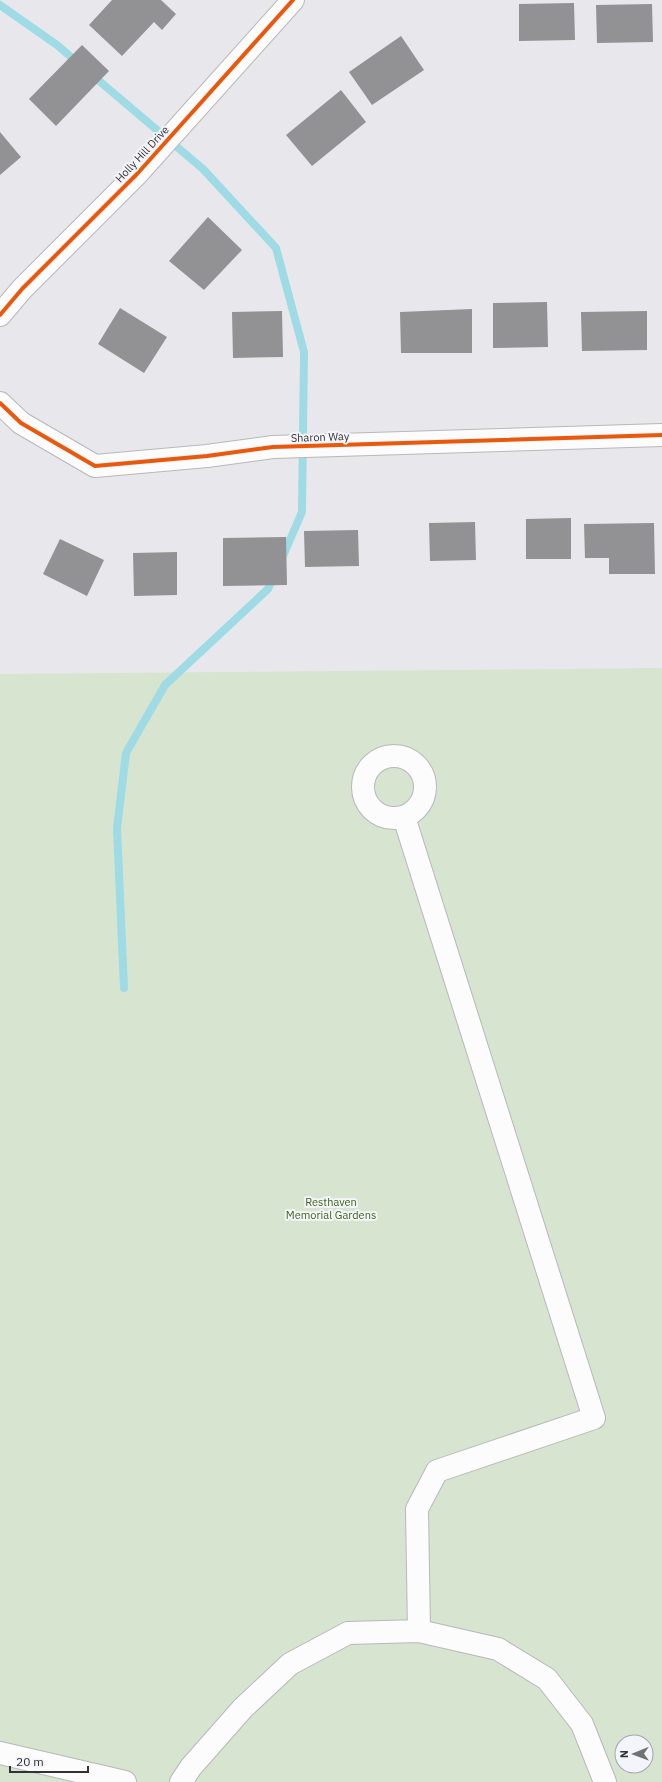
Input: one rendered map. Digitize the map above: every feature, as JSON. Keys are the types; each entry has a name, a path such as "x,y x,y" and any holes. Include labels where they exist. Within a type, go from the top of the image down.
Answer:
{"street":[{"name":"Holly Hill Drive","path":"0,315 22,289 137,174 293,0"},
{"name":"Sharon Way","path":"0,403 21,423 95,466 207,456 273,447 662,435"},
{"path":"404,817 594,1418 437,1471 417,1509 418,1632"},
{"path":"181,1782 191,1767 243,1708 290,1664 348,1633 418,1632 498,1649 547,1679 582,1724 605,1782"},
{"path":"0,1753 124,1782"}],"green space":[{"name":"Resthaven Memorial Gardens","path":"662,668 662,1782 0,1782 0,674"}],"building":[{"path":"112,0 161,0 176,14 162,30 154,22 122,56 89,25"},
{"path":"574,3 575,40 519,41 519,4"},
{"path":"652,4 653,42 597,43 596,5"},
{"path":"401,36 424,70 372,105 349,72"},
{"path":"82,45 109,71 56,126 29,99"},
{"path":"341,90 366,122 312,166 286,135"},
{"path":"0,132 21,157 0,175"},
{"path":"208,217 242,250 204,290 169,261"},
{"path":"547,302 548,347 493,348 493,303"},
{"path":"120,308 167,337 144,373 98,344"},
{"path":"472,309 472,353 401,353 400,312"},
{"path":"282,311 283,357 233,358 232,312"},
{"path":"647,311 647,350 582,351 581,312"},
{"path":"571,518 571,559 526,559 526,519"},
{"path":"475,522 476,560 430,561 429,523"},
{"path":"654,523 655,574 609,574 609,558 585,558 584,524"},
{"path":"358,530 359,566 305,567 304,531"},
{"path":"286,537 287,585 223,586 223,538"},
{"path":"60,539 104,560 87,596 43,574"},
{"path":"177,552 177,595 134,596 133,553"}],"waterway":[{"path":"0,5 57,45 78,63"},
{"path":"91,74 203,169 276,248 304,352 302,512 283,556"},
{"path":"124,988 117,828 126,753 165,685 268,589 274,576"}],"cycle path":[{"path":"0,315 22,289 137,174 293,0"},
{"path":"0,403 21,423 95,466 207,456 273,447 662,435"}]}
